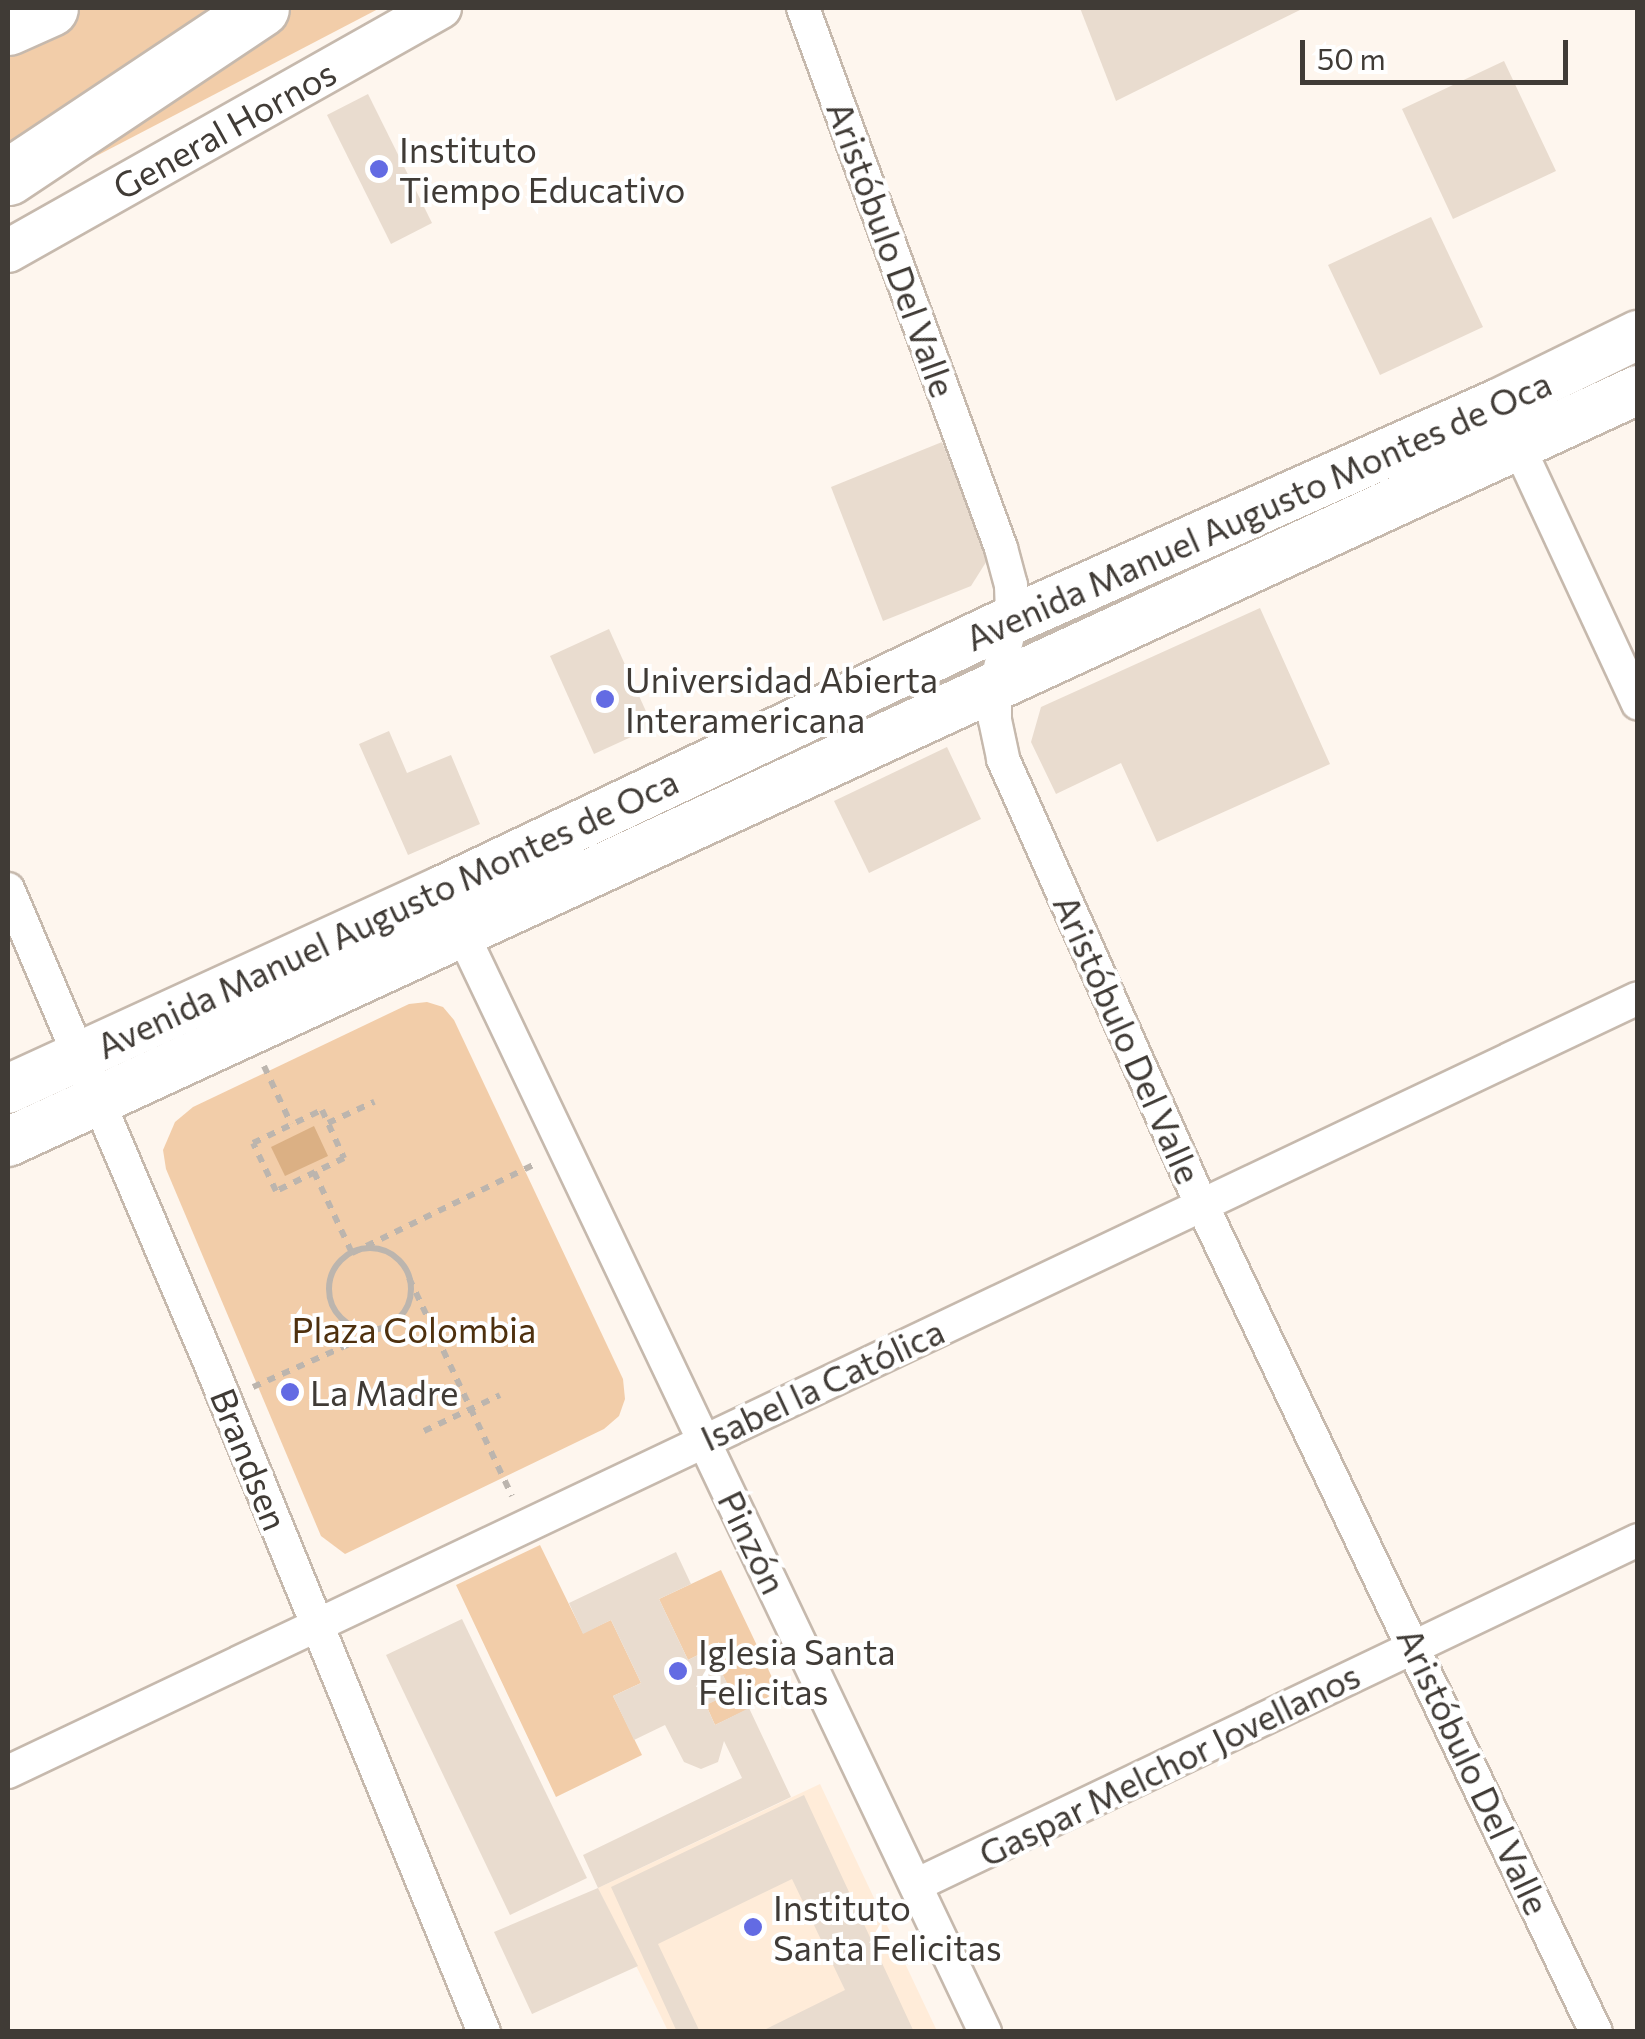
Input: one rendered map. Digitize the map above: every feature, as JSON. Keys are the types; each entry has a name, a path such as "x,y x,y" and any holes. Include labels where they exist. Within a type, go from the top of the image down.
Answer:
{"highway":[{"path":"8,28 50,8"},
{"path":"8,177 260,8"}],"main road":[{"name":"Avenida Manuel Augusto Montes de Oca","path":"8,1089 442,890 1012,620 1499,402 1638,335"},
{"name":"Avenida Manuel Augusto Montes de Oca","path":"8,1142 1638,390"}],"street":[{"name":"General Hornos","path":"8,250 440,8"},
{"name":"Aristóbulo Del Valle","path":"803,8 1002,548 1012,620 995,687 995,720 1003,759 1202,1204 1596,2032"},
{"path":"1499,402 1638,704"},
{"name":"Brandsen","path":"8,890 225,1399 484,2032"},
{"name":"Pinzón","path":"442,890 986,2032"},
{"name":"Isabel la Católica","path":"8,1772 1638,998"},
{"name":"Gaspar Melchor Jovellanos","path":"916,1885 1638,1540"}],"path":[{"path":"250,1033 291,1124"},
{"path":"328,1123 374,1102"},
{"path":"322,1110 344,1158 276,1191 253,1143 291,1124 322,1110"},
{"path":"389,1326 375,1330 348,1324 331,1300 332,1272 352,1252 566,1149"},
{"path":"314,1172 352,1252"},
{"path":"352,1252 380,1249 403,1265 525,1524"},
{"path":"225,1399 389,1326 407,1306 409,1278"},
{"path":"424,1431 500,1395"}],"shaded area":[{"path":"314,1126 328,1156 285,1176 271,1147"},
{"name":"Instituto Santa Felicitas","path":"820,1784 937,2031 668,2031 598,1888"}],"green space":[{"path":"8,8 380,8 8,202"},
{"name":"Plaza Colombia","path":"427,1002 443,1007 454,1020 623,1379 625,1399 619,1416 604,1429 345,1554 321,1536 166,1169 163,1150 175,1122 193,1107 409,1004"},
{"path":"540,1545 583,1633 611,1620 641,1683 613,1696 642,1755 556,1797 456,1585"},
{"path":"721,1570 780,1694 715,1725 706,1705 731,1692 710,1649 688,1660 659,1599"}],"building":[{"path":"1080,8 1304,8 1116,101"},
{"path":"1504,61 1556,171 1453,219 1402,109"},
{"name":"Instituto Tiempo Educativo","path":"368,94 432,223 391,244 327,115"},
{"path":"1431,217 1483,327 1380,375 1328,265"},
{"path":"942,442 988,559 971,586 883,621 831,487"},
{"path":"1260,608 1330,764 1157,842 1121,763 1056,794 1031,742 1041,707"},
{"name":"Universidad Abierta Interamericana","path":"609,629 653,727 594,754 550,656"},
{"path":"389,731 407,773 451,755 480,824 408,855 359,744"},
{"path":"947,747 981,819 869,873 834,801"},
{"path":"676,1552 691,1584 659,1599 688,1660 710,1649 732,1693 706,1705 715,1725 749,1708 791,1797 598,1888 583,1855 742,1778 724,1741 718,1762 701,1769 684,1762 665,1725 634,1740 613,1696 641,1683 611,1620 583,1634 569,1603"},
{"path":"462,1619 587,1878 510,1915 386,1655"},
{"path":"804,1795 914,2032 760,2032 845,1990 792,1879 658,1944 700,2032 677,2032 611,1887"},
{"path":"598,1888 638,1966 532,2014 494,1932"}],"place":[{"name":"Instituto Tiempo Educativo","path":"379,169"},
{"name":"Universidad Abierta Interamericana","path":"605,699"},
{"name":"La Madre","path":"290,1392"},
{"name":"Iglesia Santa Felicitas","path":"678,1671"},
{"name":"Instituto Santa Felicitas","path":"753,1927"}]}
